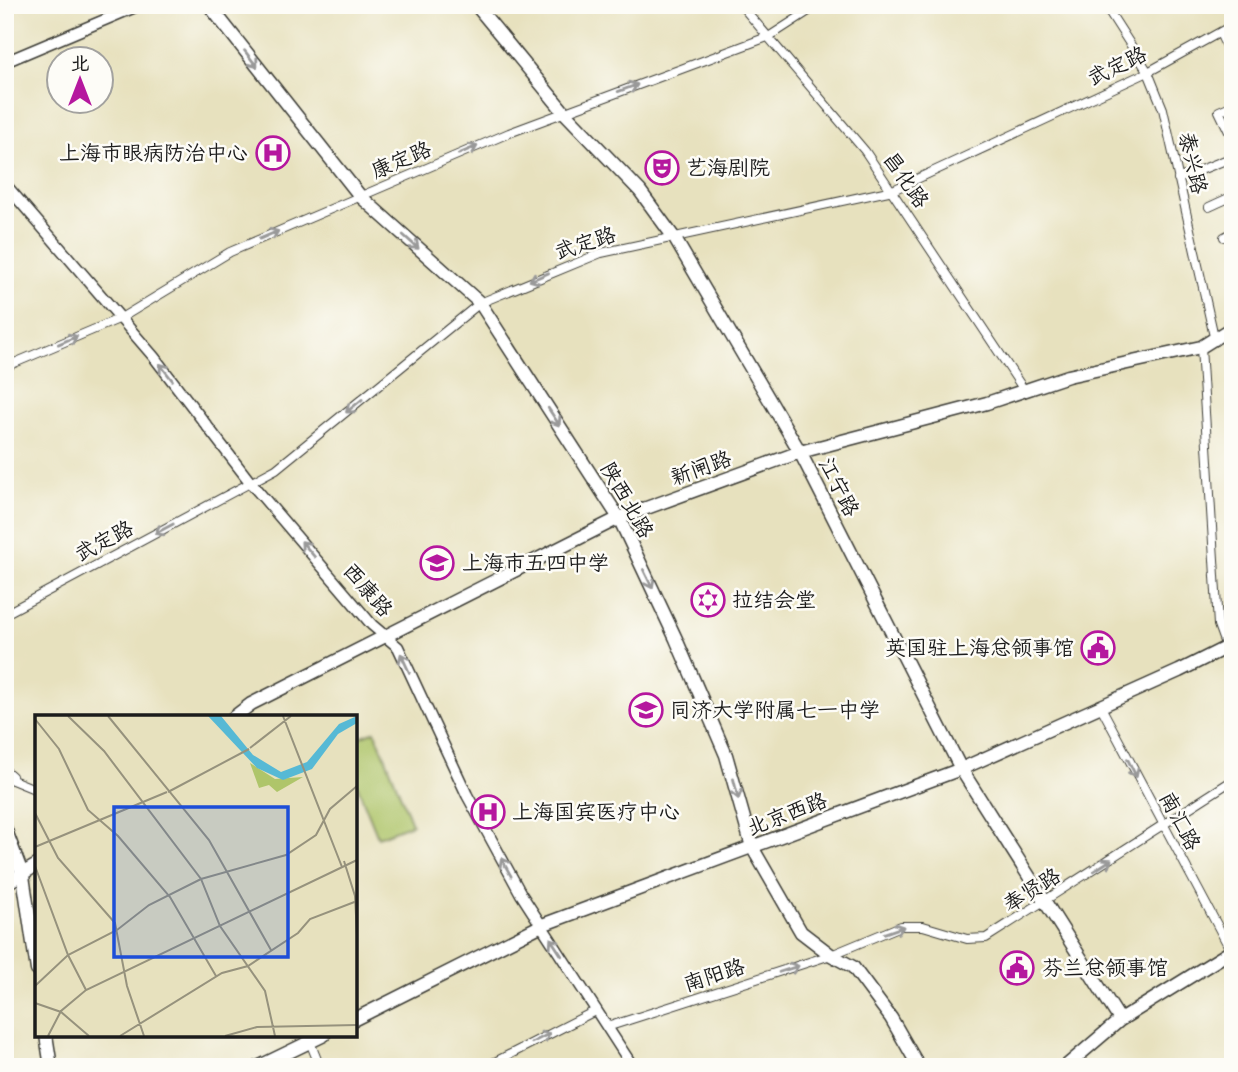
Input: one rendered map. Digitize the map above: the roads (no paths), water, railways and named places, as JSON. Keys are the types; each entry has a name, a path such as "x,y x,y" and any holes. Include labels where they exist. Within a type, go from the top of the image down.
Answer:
{"main road":[{"name":"陕西北路","path":"209,5 360,196 480,303 619,518 677,639 726,755 752,848 801,932 831,955 853,967 891,1018 919,1067"},
{"name":"江宁路","path":"476,5 564,112 640,191 675,239 800,452 961,768 1120,1020"},
{"name":"新闸路","path":"237,715 251,704 619,518 800,452 974,407 1024,390 1201,347 1233,327"},
{"name":"新闸路","path":"1214,341 1226,343 1233,338"},
{"name":"北京西路","path":"357,1018 542,925 961,768 1101,707 1229,645"},
{"path":"5,828 23,876 35,957"},
{"path":"5,884 23,876 35,867"},
{"path":"1065,1067 1120,1020 1232,951"},
{"path":"46,1037 51,1067"},
{"path":"258,1067 320,1037"}],"street":[{"path":"5,62 140,5"},
{"name":"昌化路","path":"741,5 770,36 893,190 1024,390"},
{"name":"康定路","path":"5,367 121,318 230,252 564,112 770,36 818,5"},
{"name":"泰兴路","path":"1105,5 1149,72 1163,109 1214,341"},
{"name":"武定路","path":"5,614 276,469 480,303 592,255 893,190 1149,72 1233,25"},
{"path":"1220,33 1233,61"},
{"path":"1233,105 1219,111 1233,140"},
{"path":"1178,179 1233,157"},
{"name":"西康路","path":"5,184 121,318 250,482 384,638 398,647 467,795 521,894 633,1067"},
{"path":"1209,207 1233,196"},
{"path":"1224,237 1233,233"},
{"path":"1201,347 1218,625 1229,645"},
{"name":"南汇路","path":"1101,707 1163,827 1232,951"},
{"path":"5,771 11,773 8,780 35,789"},
{"name":"奉贤路","path":"831,955 901,926 923,926 967,939 986,938 1233,780"},
{"name":"南阳路","path":"607,1027 831,955"},
{"path":"485,1067 597,1010"},
{"path":"310,1042 320,1067"}],"place":[{"name":"上海市眼病防治中心","path":"273,153"},
{"name":"艺海剧院","path":"662,168"},
{"name":"上海市五四中学","path":"437,563"},
{"name":"拉结会堂","path":"708,600"},
{"name":"英国驻上海总领事馆","path":"1098,648"},
{"name":"同济大学附属七一中学","path":"646,710"},
{"name":"上海国宾医疗中心","path":"488,812"},
{"name":"芬兰总领事馆","path":"1017,968"}]}
